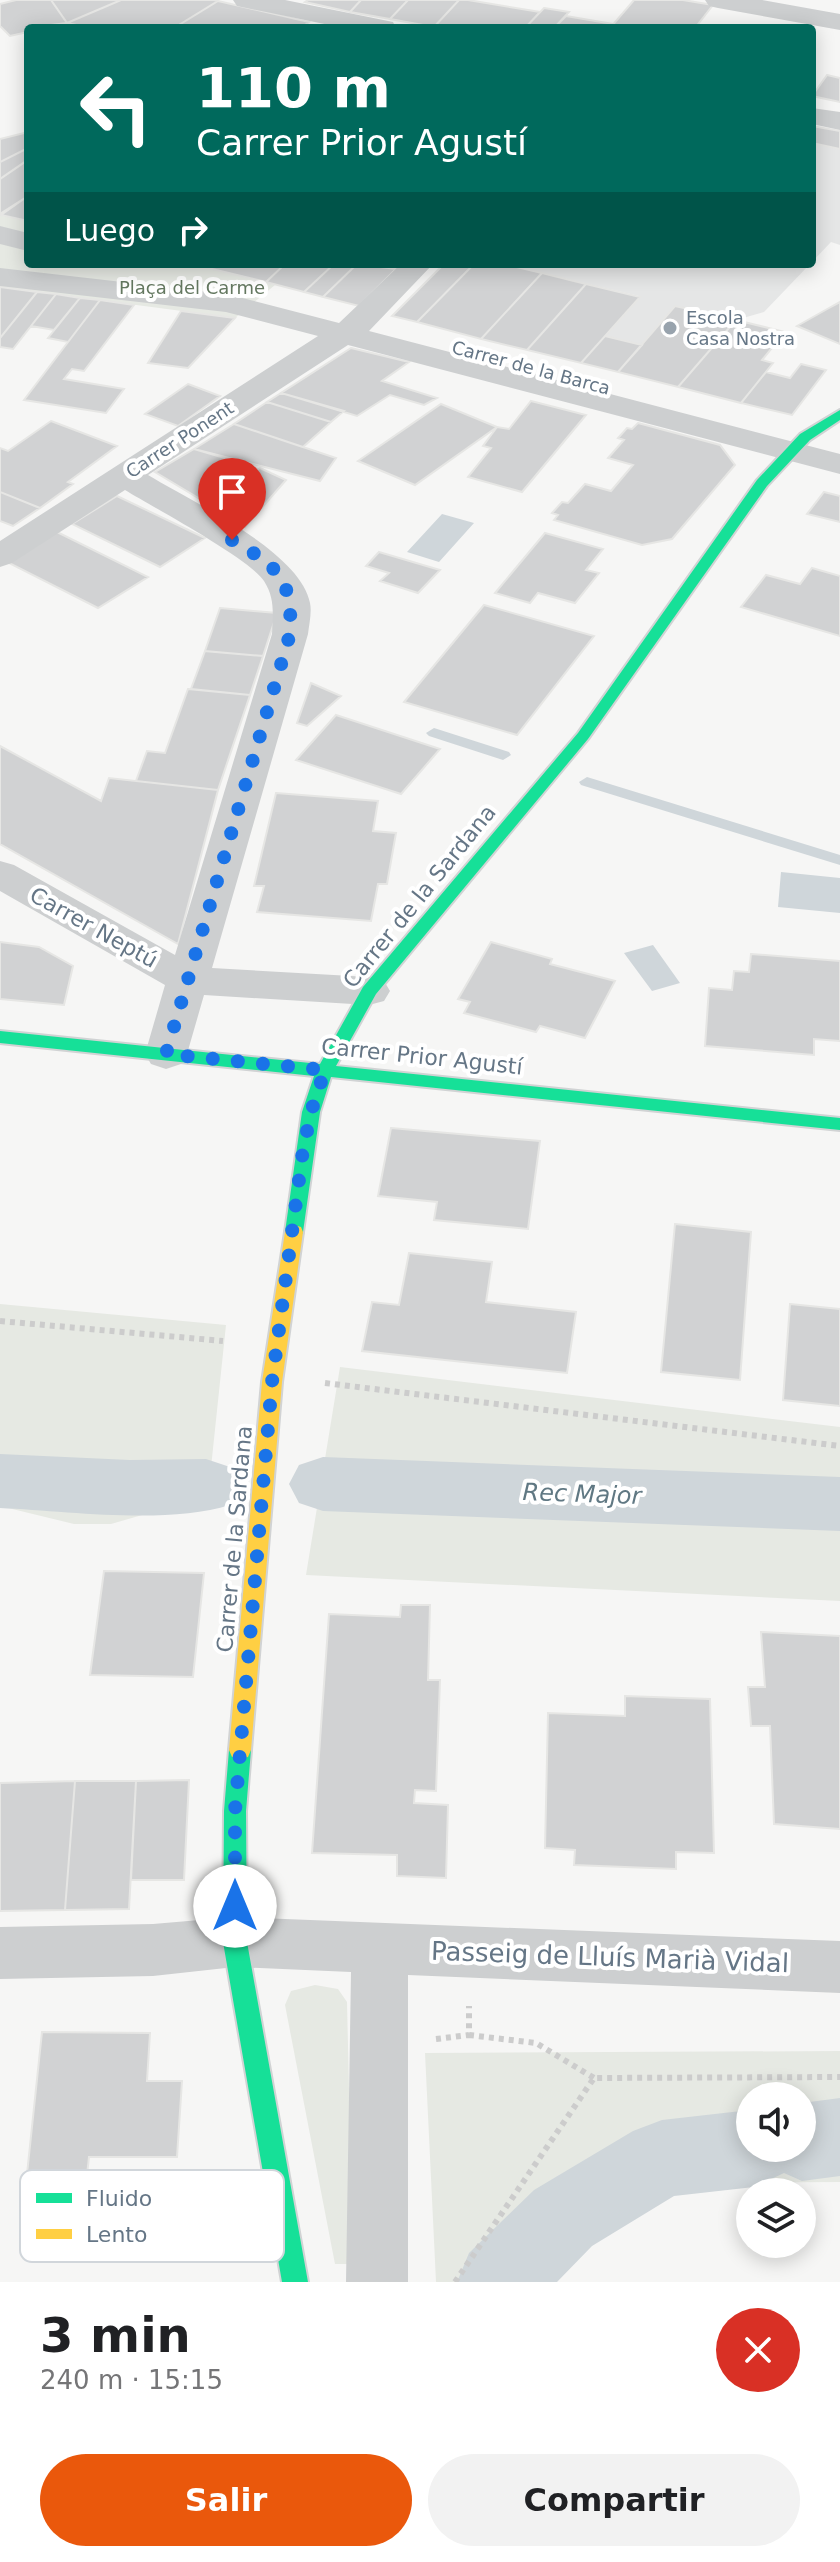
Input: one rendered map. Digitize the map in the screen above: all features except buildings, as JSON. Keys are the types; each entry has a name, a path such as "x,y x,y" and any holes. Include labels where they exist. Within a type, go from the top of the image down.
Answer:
{"street":[{"path":"246,0 363,24"},
{"path":"715,24 729,1 840,22"},
{"path":"816,117 840,121"},
{"path":"0,235 24,241"},
{"name":"Carrer Ponent","path":"0,556 352,328 414,268"},
{"name":"Carrer de la Barca","path":"166,269 352,328 798,444 840,464"},
{"path":"0,277 227,303 352,328"},
{"name":"Carrer de la Sardana","path":"235,1942 235,1811 272,1382 303,1150 325,1070 369,991 583,736 762,483 798,444 840,414"},
{"path":"125,476 258,556 279,574 292,603 290,634 166,1054"},
{"name":"Carrer Neptú","path":"0,874 188,980"},
{"path":"188,980 369,991"},
{"name":"Carrer Prior Agustí","path":"0,1037 840,1124"},
{"path":"235,1942 275,2170"},
{"name":"Passeig de Lluís Marià Vidal","path":"0,1953 153,1950 235,1942 840,1967"},
{"path":"377,2282 380,1948"},
{"path":"284,2220 295,2282"}],"path":[{"path":"0,1321 236,1342 231,1377 272,1382 334,1383 840,1446"},
{"path":"469,2035 536,2043 594,2078 840,2077"},
{"path":"455,2282 594,2078"}],"shaded area":[{"name":"Escola Casa Nostra","path":"816,127 840,131 840,245 831,242 816,258"},
{"name":"Escola Casa Nostra","path":"521,268 806,268 764,312 736,320 678,387 581,363 639,296"},
{"path":"442,514 474,523 439,562 407,552"},
{"path":"781,872 840,878 840,913 778,907"},
{"path":"653,945 680,983 652,991 624,953"}],"green space":[{"name":"Plaça del Carme","path":"0,214 24,220 24,268 209,268 275,285 235,318 0,287"},
{"path":"0,1304 226,1325 208,1496 111,1524 74,1524 0,1506"},
{"path":"340,1367 840,1427 840,1601 306,1575"},
{"path":"315,1985 338,1989 347,2002 353,2264 335,2264 285,2005 291,1991"},
{"path":"840,2051 840,2182 816,2182 816,2178 736,2178 736,2183 684,2183 620,2218 549,2282 436,2282 425,2053"}],"waterway":[{"path":"434,733 503,755"},
{"path":"587,782 840,860"},
{"name":"Rec Major","path":"0,1481 130,1487 206,1486"},
{"name":"Rec Major","path":"323,1484 840,1504"},
{"path":"816,2140 840,2137"},
{"path":"499,2282 563,2218 662,2159 736,2150"}],"traffic: fast":[{"path":"294,1232 311,1112 325,1070 369,991 583,736 762,483 805,437 840,414"},
{"path":"0,1037 840,1124"},
{"path":"240,1750 235,1811 235,1942 275,2170"},
{"path":"284,2220 295,2282"}],"traffic: slow":[{"path":"240,1750 272,1382 294,1232"}],"place":[{"name":"Escola Casa Nostra","path":"670,328"}],"route":[{"path":"232,540 279,574 292,603 290,634 166,1054 325,1070 303,1150 272,1382 235,1811 235,1906"}]}
